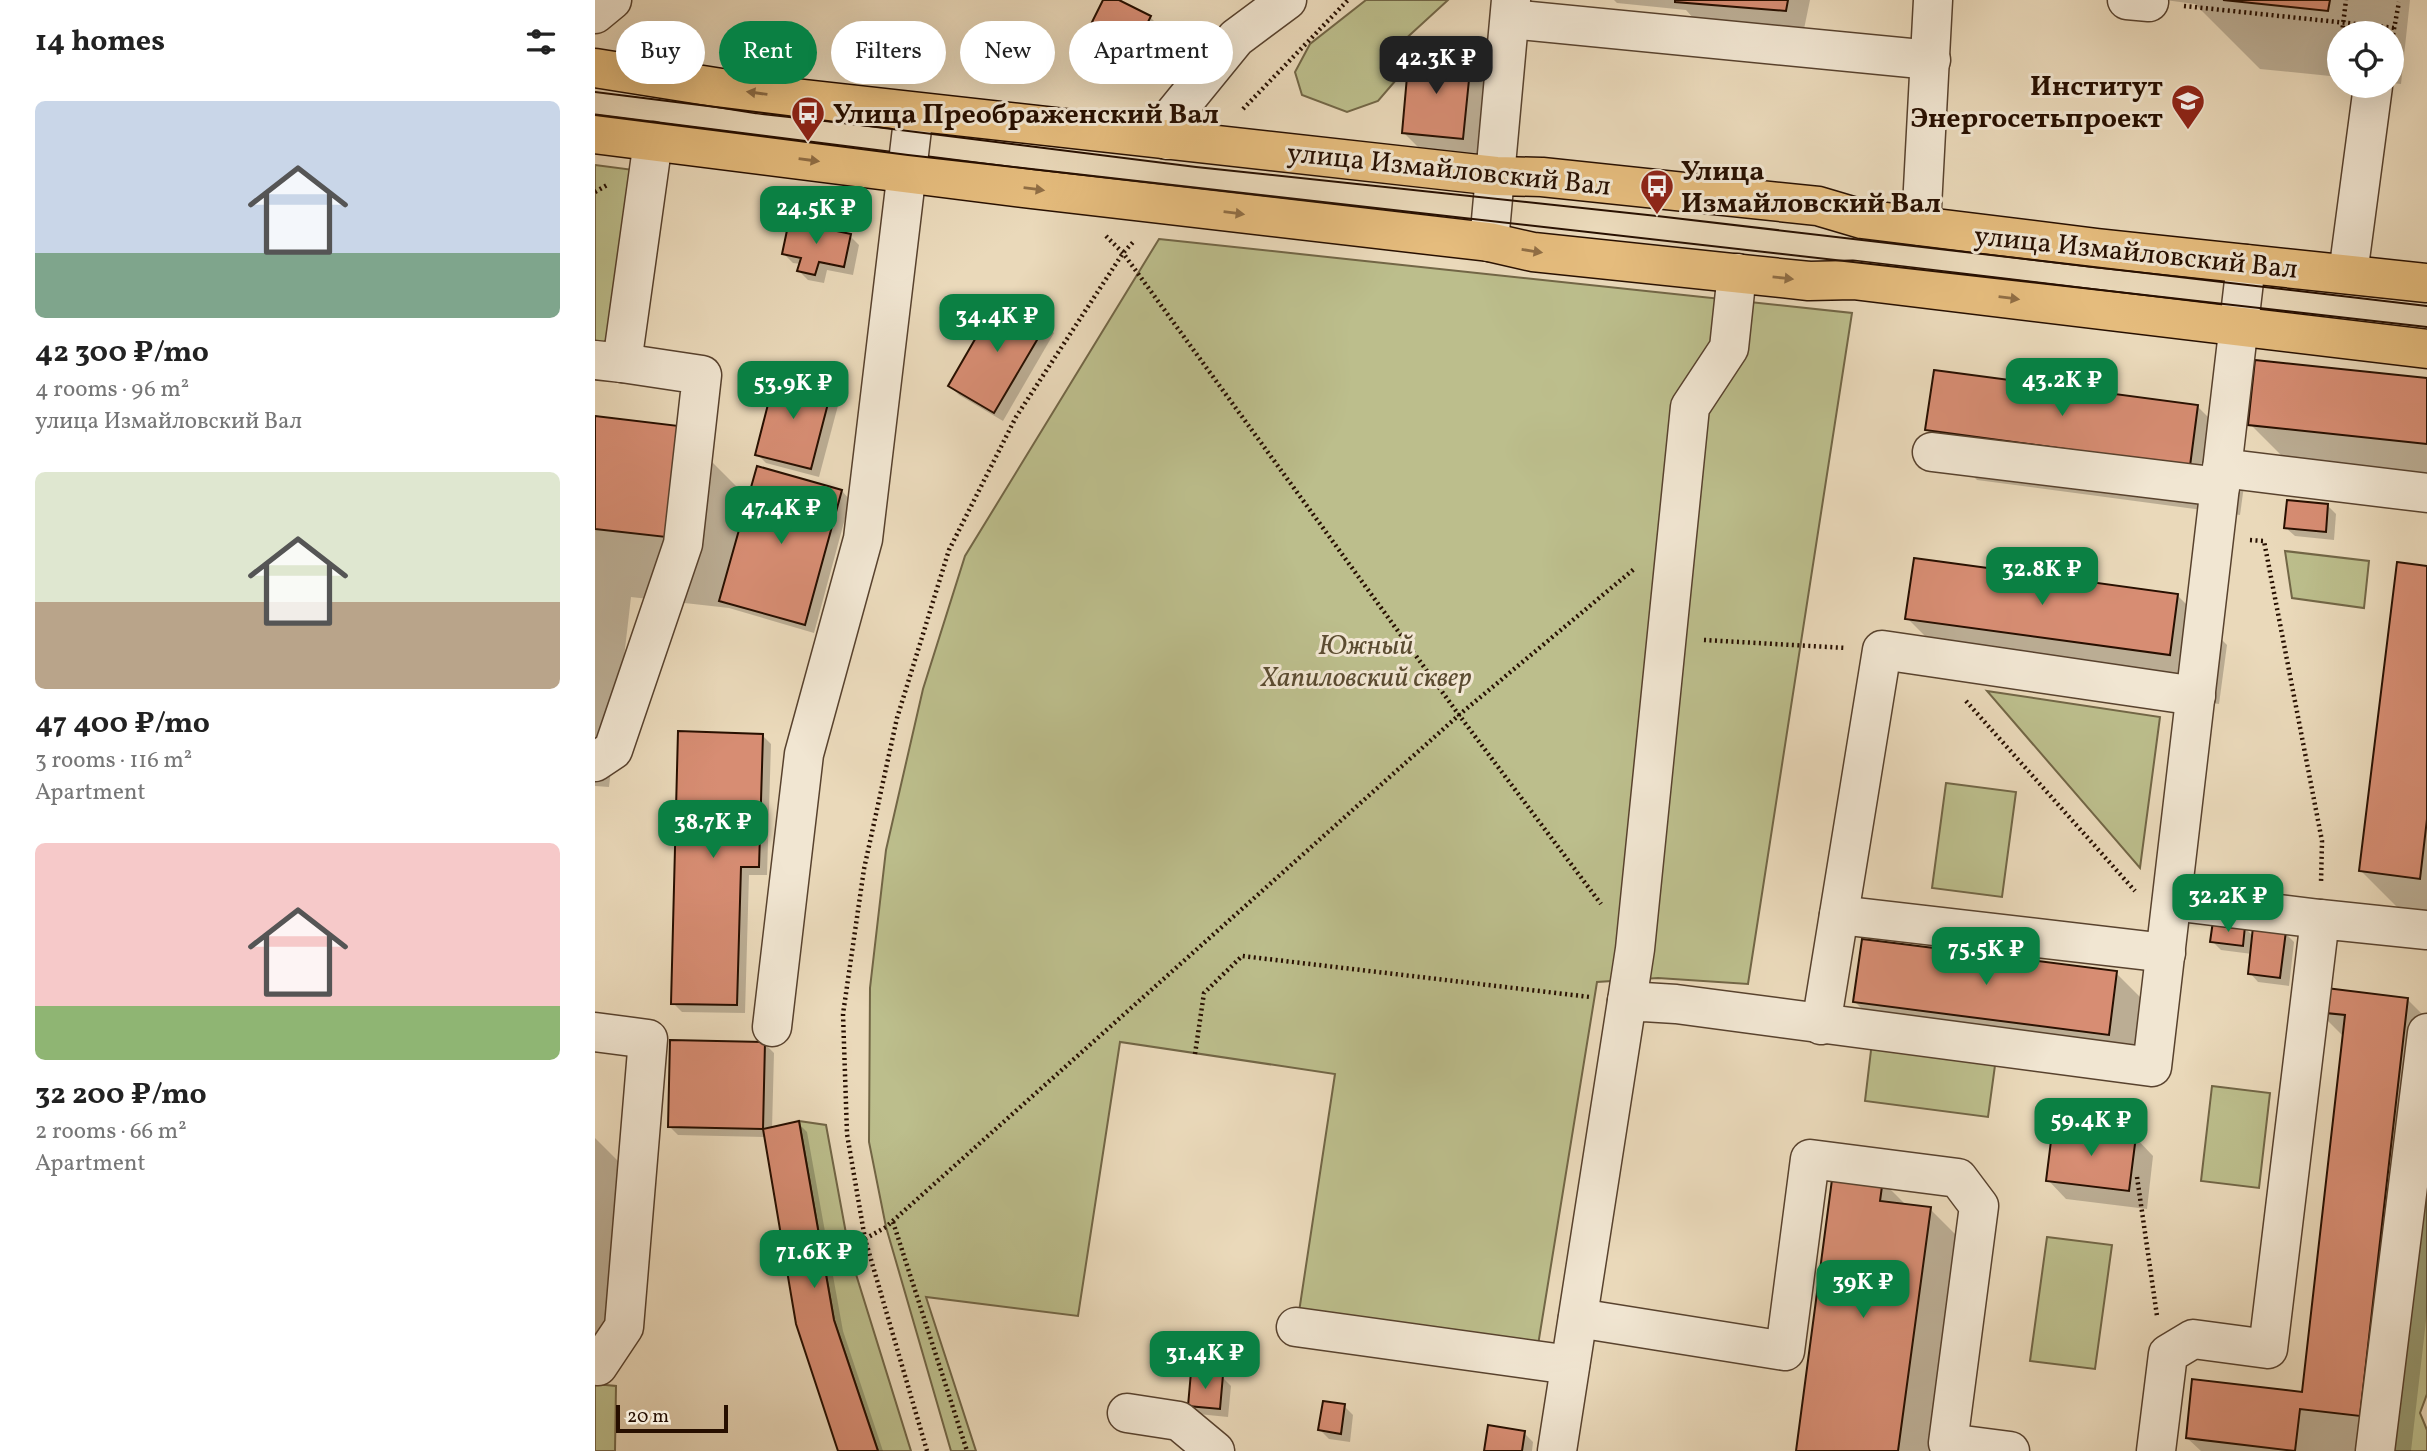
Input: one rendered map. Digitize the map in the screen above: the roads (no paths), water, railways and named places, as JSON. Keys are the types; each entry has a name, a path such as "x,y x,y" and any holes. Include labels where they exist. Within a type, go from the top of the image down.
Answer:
{"main road":[{"name":"улица Измайловский Вал","path":"595,68 759,94 1496,176 1542,177 1818,206 1862,219 2097,248 2427,283"},
{"path":"595,134 1489,242 1533,252 1809,281 1853,280 2427,349"}],"street":[{"path":"595,14 612,0"},
{"path":"1167,140 1170,119 1227,26 1287,0"},
{"path":"1921,226 1933,0"},
{"path":"1489,242 1510,10 1931,60"},
{"path":"2348,274 2371,98"},
{"path":"772,1027 804,754 863,539 914,112"},
{"path":"595,762 613,750 683,544 702,375 608,362 653,141"},
{"path":"1627,1001 1676,1004 2152,1067 2246,264"},
{"path":"1557,1451 1635,949 1690,407 1729,348 1737,273"},
{"path":"1931,452 2427,493"},
{"path":"1821,1025 1882,650 2196,696"},
{"path":"1839,915 2169,928 2320,919 2427,930"},
{"path":"2156,1451 2168,1354 2193,1339 2268,1349 2320,919"},
{"path":"595,1032 648,1038 624,1327 598,1366 595,1365"},
{"path":"2375,1451 2427,1033"},
{"path":"1578,1318 1785,1351 1810,1159 1958,1178 1979,1206 1948,1443 2010,1451"},
{"path":"1296,1326 1570,1365"},
{"path":"1127,1413 1179,1421 1215,1451"}],"tram line":[{"path":"595,92 1196,167 1657,216 2427,306"},
{"path":"595,115 908,155 2427,327"}],"place":[{"name":"Институт Энергосетьпроект","path":"2188,131"},
{"name":"Улица Преображенский Вал","path":"808,143"},
{"name":"Улица Измайловский Вал","path":"1657,216"}],"park label":[{"name":"Южный Хапиловский сквер","path":"1366,660"}]}
